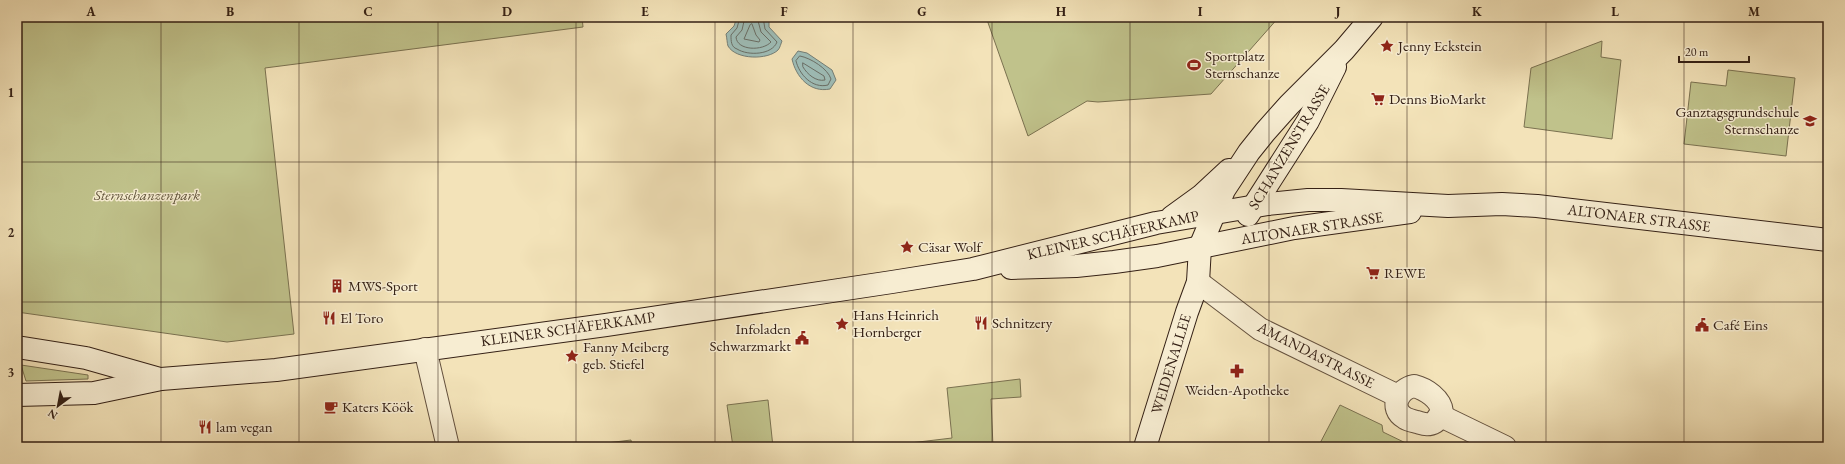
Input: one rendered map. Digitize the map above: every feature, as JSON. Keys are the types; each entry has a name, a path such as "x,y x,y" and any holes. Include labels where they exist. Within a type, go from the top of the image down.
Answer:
{"main road":[{"name":"SCHANZENSTRASSE","path":"1214,212 1224,190 1249,152 1289,105 1344,50 1372,17"},
{"name":"SCHANZENSTRASSE","path":"1230,241 1254,207 1308,120 1344,50"},
{"path":"1166,221 1201,196 1249,152"},
{"name":"ALTONAER STRASSE","path":"1254,207 1295,201 1341,200 1448,206 1502,204 1537,206 1828,240"},
{"name":"ALTONAER STRASSE","path":"1200,247 1294,228 1448,206"},
{"name":"KLEINER SCHÄFERKAMP","path":"17,395 94,393 161,379 276,370 606,325 973,269 1166,221 1214,212 1254,207"},
{"name":"WEIDENALLEE","path":"1145,447 1187,312 1198,282 1200,247 1214,212"},
{"name":"WEIDENALLEE","path":"1198,282 1230,241"},
{"name":"KLEINER SCHÄFERKAMP","path":"973,269 1076,266 1158,256 1200,247"},
{"name":"AMANDASTRASSE","path":"1198,282 1260,329 1398,396 1408,387 1420,387 1439,402 1442,408 1440,416 1505,447"},
{"name":"KLEINER SCHÄFERKAMP","path":"17,347 86,358 161,379"},
{"path":"425,349 448,447"}],"green space":[{"name":"Sternschanzenpark","path":"17,17 582,17 583,27 265,68 294,334 227,342 17,312"},
{"path":"986,17 1279,17 1211,94 1098,102 1087,101 1028,136"},
{"path":"1602,41 1601,57 1621,60 1612,139 1524,127 1531,68"},
{"path":"1728,70 1795,78 1786,156 1684,144 1691,82 1726,86"},
{"path":"21,365 88,375 88,379 26,381"},
{"path":"1020,379 1021,397 991,399 993,447 911,447 910,443 952,438 947,388"},
{"path":"768,400 773,447 733,447 727,405"},
{"path":"1340,405 1382,425 1383,432 1414,447 1318,447"},
{"path":"631,440 632,447 574,447"}],"water":[{"path":"737,17 765,17 769,21 769,27 782,41 779,49 767,56 760,57 745,56 732,51 728,46 726,34 734,26"},
{"path":"798,51 807,53 832,70 836,80 830,89 816,89 805,82 797,72 792,59"}],"place":[{"name":"Jenny Eckstein","path":"1387,46"},
{"name":"Sportplatz Sternschanze","path":"1194,65"},
{"name":"Denns BioMarkt","path":"1378,99"},
{"name":"Ganztagsgrundschule Sternschanze","path":"1810,121"},
{"name":"Cäsar Wolf","path":"907,247"},
{"name":"REWE","path":"1373,273"},
{"name":"MWS-Sport","path":"337,286"},
{"name":"El Toro","path":"329,318"},
{"name":"Schnitzery","path":"981,323"},
{"name":"Hans Heinrich Hornberger","path":"842,324"},
{"name":"Café Eins","path":"1702,325"},
{"name":"Infoladen Schwarzmarkt","path":"802,338"},
{"name":"Fanny Meiberg geb. Stiefel","path":"572,356"},
{"name":"Weiden-Apotheke","path":"1237,371"},
{"name":"Katers Köök","path":"331,407"},
{"name":"lam vegan","path":"205,427"}]}
